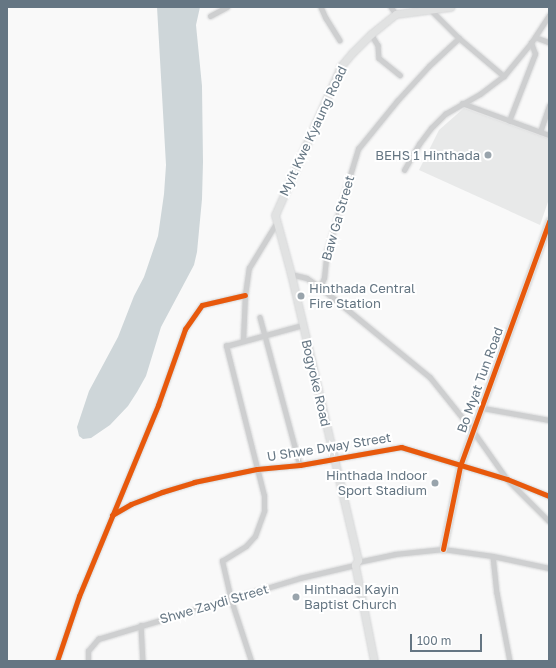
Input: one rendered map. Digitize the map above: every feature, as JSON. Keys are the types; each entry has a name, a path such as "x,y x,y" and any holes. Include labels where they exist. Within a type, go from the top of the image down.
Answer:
{"main road":[{"path":"401,12 451,7"},
{"name":"Myit Kwe Kyaung Road","path":"277,222 275,215 341,66 371,34 401,12"},
{"name":"Bogyoke Road","path":"277,222 291,274 334,458 357,563 374,661"},
{"name":"Bo Myat Tun Road","path":"443,549 460,466 483,408 549,222"}],"street":[{"path":"210,16 227,7"},
{"path":"321,7 340,40"},
{"path":"391,7 401,12"},
{"path":"431,10 459,38 504,76"},
{"path":"404,170 419,144 431,128 445,114 480,94 504,76 535,37 549,15"},
{"path":"371,34 378,45 379,58 400,75"},
{"path":"535,37 549,42"},
{"name":"Baw Ga Street","path":"320,287 324,278 327,251 358,149 397,101 429,66 459,38"},
{"path":"509,121 535,54 531,42"},
{"path":"462,103 549,135"},
{"path":"540,132 549,106"},
{"path":"243,340 244,295 249,268 277,222"},
{"path":"291,274 307,278 320,287 430,377 474,432 507,479 549,521"},
{"path":"57,661 79,596 158,405 185,329 202,305 244,295"},
{"path":"260,317 300,464"},
{"path":"251,661 231,600 222,561 246,546 255,536 261,525 264,511 264,496 226,346 243,340 303,325"},
{"path":"483,408 549,420"},
{"name":"U Shwe Dway Street","path":"112,515 131,504 194,482 257,469 300,464 401,447 507,479 549,496"},
{"name":"Shwe Zaydi Street","path":"88,661 88,651 98,639 300,578 395,554 443,549 493,556 549,568"},
{"path":"493,556 497,593 510,661"},
{"path":"142,625 143,661"}],"shaded area":[{"path":"157,7 200,7 196,25 202,86 203,162 202,199 197,252 194,265 161,327 146,376 137,392 128,406 110,425 91,438 83,439 79,436 77,427 89,391 118,337 134,296 144,277 158,236 164,194 166,165"},
{"name":"BEHS 1 Hinthada","path":"464,108 549,139 549,199 540,225 419,170 439,130"}],"cycle path":[{"path":"443,549 460,466 549,221"},
{"path":"57,661 79,596 158,405 185,329 202,305 245,295"},
{"path":"112,515 131,504 194,482 257,469 300,465 401,447 507,479 549,496"}],"place":[{"name":"BEHS 1 Hinthada","path":"488,155"},
{"name":"Hinthada Central Fire Station","path":"301,296"},
{"name":"Hinthada Indoor Sport Stadium","path":"435,483"},
{"name":"Hinthada Kayin Baptist Church","path":"296,597"}]}
